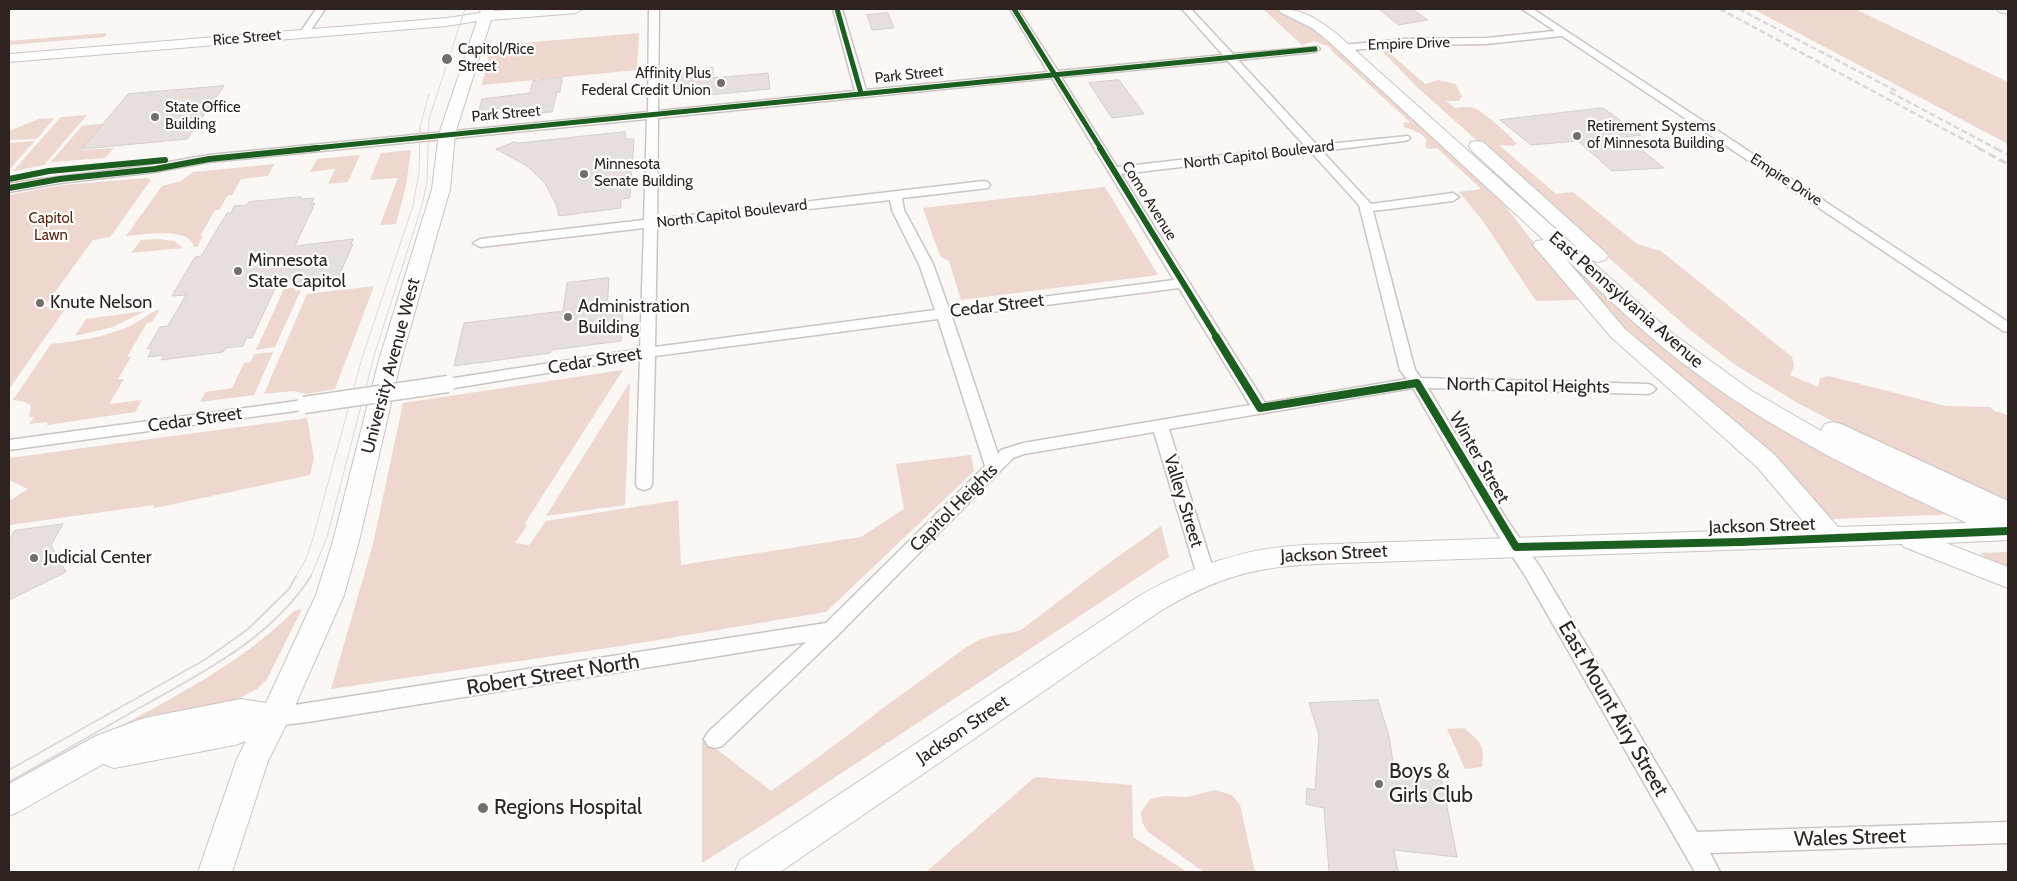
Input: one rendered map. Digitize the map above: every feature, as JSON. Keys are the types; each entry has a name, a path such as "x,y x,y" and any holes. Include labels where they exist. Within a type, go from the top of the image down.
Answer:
{"main road":[{"name":"Rice Street","path":"9,50 447,22 487,12 576,9"},
{"name":"East Pennsylvania Avenue","path":"1285,9 1352,47 1520,184 1685,335 1730,369 1782,402 1844,436 2008,511"},
{"name":"East Pennsylvania Avenue","path":"1308,9 1338,25 1352,47 1494,183 1664,338 1727,386 1789,425 1855,460 2008,531"},
{"path":"2004,9 2008,10"},
{"name":"University Avenue West","path":"215,872 253,759 275,717 330,595 346,541 390,360 441,189 447,134 487,12"},
{"name":"Rice Street","path":"9,58 306,30"},
{"path":"1494,183 1605,320 1652,365 1766,460 1832,538"},
{"name":"Jackson Street","path":"752,872 1149,604 1177,588 1234,565 1289,555 1904,536 2008,531"},
{"path":"1904,536 2008,578"},
{"name":"Robert Street North","path":"9,801 66,769 106,756 235,732 275,717"}],"street":[{"path":"306,30 320,9"},
{"path":"644,484 654,114 654,9"},
{"path":"837,9 861,93"},
{"name":"Como Avenue","path":"1014,9 1260,408"},
{"name":"Winter Street","path":"1186,9 1365,204 1408,370 1516,547"},
{"name":"Empire Drive","path":"1527,9 2008,328"},
{"name":"Empire Drive","path":"1352,47 1405,42 1486,41 1564,33"},
{"name":"Park Street","path":"190,161 1315,49"},
{"name":"North Capitol Boulevard","path":"1114,171 1404,138"},
{"path":"9,179 50,171 92,166 154,160 190,161"},
{"path":"9,188 45,181 149,170 190,161"},
{"name":"North Capitol Boulevard","path":"480,243 984,185"},
{"path":"895,196 898,210 926,264 944,312 994,468"},
{"path":"1367,208 1454,197"},
{"name":"Cedar Street","path":"9,445 304,405 647,353 944,312 1183,283"},
{"name":"North Capitol Heights","path":"1260,408 1417,384 1648,389"},
{"name":"Capitol Heights","path":"715,739 831,630 1007,454 1023,448 1260,408"},
{"name":"Valley Street","path":"1160,426 1206,575"},
{"name":"East Mount Airy Street","path":"1516,547 1708,872"},
{"name":"Robert Street North","path":"275,717 831,630"},
{"name":"Wales Street","path":"1691,842 2008,833"}],"green space":[{"path":"1263,9 1279,9 1313,28 1496,194 1578,300 1536,301 1483,221 1459,192 1481,189 1437,148 1428,149 1425,146 1427,140 1420,133 1404,127 1403,123 1410,122 1332,51 1330,47 1314,41 1302,45"},
{"path":"1753,9 1855,9 2008,82 2008,144"},
{"path":"107,33 104,37 9,45 9,41"},
{"path":"639,33 637,70 482,85 489,56 499,45"},
{"path":"1466,45 1403,47 1392,55 1425,84 1438,80 1455,84 1462,96 1459,101 1446,101 1455,108 1474,108 1497,124 1517,144 1513,146 1499,145 1556,194 1573,192 1637,244 1661,251 1792,357 1794,366 1790,375 1818,387 1820,378 1829,376 1946,406 1990,407 1994,411 2008,415 2008,502 1864,438 1796,402 1734,364 1690,330 1418,88 1382,51 1386,47"},
{"path":"87,115 44,165 13,171 61,117"},
{"path":"54,118 37,139 9,140 9,131 39,119"},
{"path":"109,123 95,133 82,150 114,148 105,158 53,162 49,164 82,126"},
{"path":"35,141 9,170 9,143"},
{"path":"411,150 406,186 396,224 380,225 398,178 370,180 381,153"},
{"path":"360,155 348,182 328,184 335,169 310,172 317,159"},
{"path":"274,164 268,176 241,179 232,195 228,195 219,210 215,210 200,236 203,236 197,247 194,247 191,240 175,234 126,236 162,186 181,181 193,172"},
{"name":"Capitol Lawn","path":"147,178 151,180 110,237 93,240 44,307 68,305 9,389 9,195 63,185"},
{"path":"1105,187 1158,275 961,300 949,261 940,256 923,208"},
{"path":"158,239 174,241 183,248 131,253 141,240"},
{"path":"1562,254 1664,346 1958,514 1831,519 1827,517 1619,324"},
{"path":"374,286 335,389 307,394 293,391 264,394 307,294"},
{"path":"296,287 295,291 301,290 275,347 256,350 284,289"},
{"path":"160,309 152,322 147,323 127,357 131,357 118,379 124,379 109,404 142,400 135,412 47,425 47,422 29,424 34,417 29,417 31,406 25,402 13,400 51,344 113,333 132,325"},
{"path":"145,311 113,327 75,336 86,319"},
{"path":"273,352 254,395 200,402 206,392 232,388 244,363 251,362 254,354"},
{"path":"623,370 525,523 527,526 515,543 529,545 546,521 678,500 681,565 861,537 904,509 896,464 971,455 974,471 826,612 634,644 331,689 373,544 403,403"},
{"path":"630,382 625,505 546,516"},
{"path":"307,418 314,458 310,475 153,508 154,505 9,525 9,501 28,489 9,480 9,458"},
{"path":"1161,526 1169,557 769,821 702,863 702,738 771,791 964,649 984,638 1021,630"},
{"path":"2008,552 2008,571 1998,567 1980,553"},
{"path":"302,609 267,679 257,689 235,700 109,732 158,706 230,663 274,630 294,611"},
{"path":"1464,728 1480,744 1483,753 1482,767 1465,769 1447,729"},
{"path":"1035,777 1132,785 1133,837 1187,872 926,872"},
{"path":"1215,790 1232,795 1240,805 1255,872 1204,872 1148,832 1142,822 1141,812 1150,799 1164,796 1187,797"}],"building":[{"path":"1379,9 1412,9 1428,20 1399,25"},
{"path":"888,13 894,28 872,30 867,15"},
{"name":"Affinity Plus Federal Credit Union","path":"713,68 713,78 768,73 770,89 698,96 697,93 681,88 673,89 673,72"},
{"path":"562,78 560,92 557,92 552,112 535,113 536,108 478,113 482,99 530,93 533,81"},
{"path":"1119,80 1144,114 1112,118 1089,83"},
{"name":"State Office Building","path":"224,86 187,139 82,149 128,94"},
{"name":"Retirement Systems of Minnesota Building","path":"1603,108 1641,135 1626,137 1664,168 1612,171 1578,141 1531,145 1500,120"},
{"name":"Minnesota Senate Building","path":"625,132 626,139 634,139 630,198 621,199 621,208 559,216 556,204 544,182 527,166 496,149 514,142"},
{"name":"Minnesota State Capitol","path":"301,197 300,199 314,198 311,204 315,203 295,246 353,239 351,245 353,244 338,278 277,284 252,338 246,338 243,346 226,348 223,352 161,360 164,355 148,357 152,348 147,349 160,327 168,326 186,295 172,296 195,257 201,256 227,213 231,213 234,206 247,205 249,202"},
{"name":"Administration Building","path":"609,278 607,310 623,308 621,341 454,366 464,323 563,311 567,283"},
{"name":"Judicial Center","path":"63,524 51,545 66,572 9,600 9,541 14,531"},
{"name":"Boys & Girls Club","path":"1378,700 1389,736 1395,774 1442,781 1457,857 1394,850 1398,872 1329,872 1324,808 1306,804 1307,788 1315,790 1319,735 1309,703"}],"tram line":[{"path":"311,577 327,537 374,356 422,205 427,181 429,119 465,9"},
{"path":"295,578 306,559 313,538 362,358 413,206 419,172 420,127 429,94"},
{"path":"9,770 206,659 248,629 289,589 296,576"},
{"path":"9,782 188,681 234,652 277,618 311,577"}],"railway":[{"path":"1720,9 1981,149"},
{"path":"1739,9 1898,92"},
{"path":"1890,92 1997,149"},
{"path":"1978,148 2008,164"},
{"path":"1995,148 2008,155"}],"cycle path":[{"path":"837,9 861,93"},
{"path":"1014,9 1260,408 1417,383 1516,547 1740,542 2008,531"},
{"path":"9,188 60,179 146,170 218,158 1315,49"},
{"path":"9,179 49,171 165,160"}],"place":[{"name":"Capitol/Rice Street","path":"447,59"},
{"name":"Affinity Plus Federal Credit Union","path":"721,83"},
{"name":"State Office Building","path":"155,117"},
{"name":"Retirement Systems of Minnesota Building","path":"1577,136"},
{"name":"Minnesota Senate Building","path":"584,174"},
{"name":"Minnesota State Capitol","path":"238,271"},
{"name":"Knute Nelson","path":"40,303"},
{"name":"Administration Building","path":"568,317"},
{"name":"Judicial Center","path":"34,558"},
{"name":"Boys & Girls Club","path":"1379,784"},
{"name":"Regions Hospital","path":"483,808"}]}
